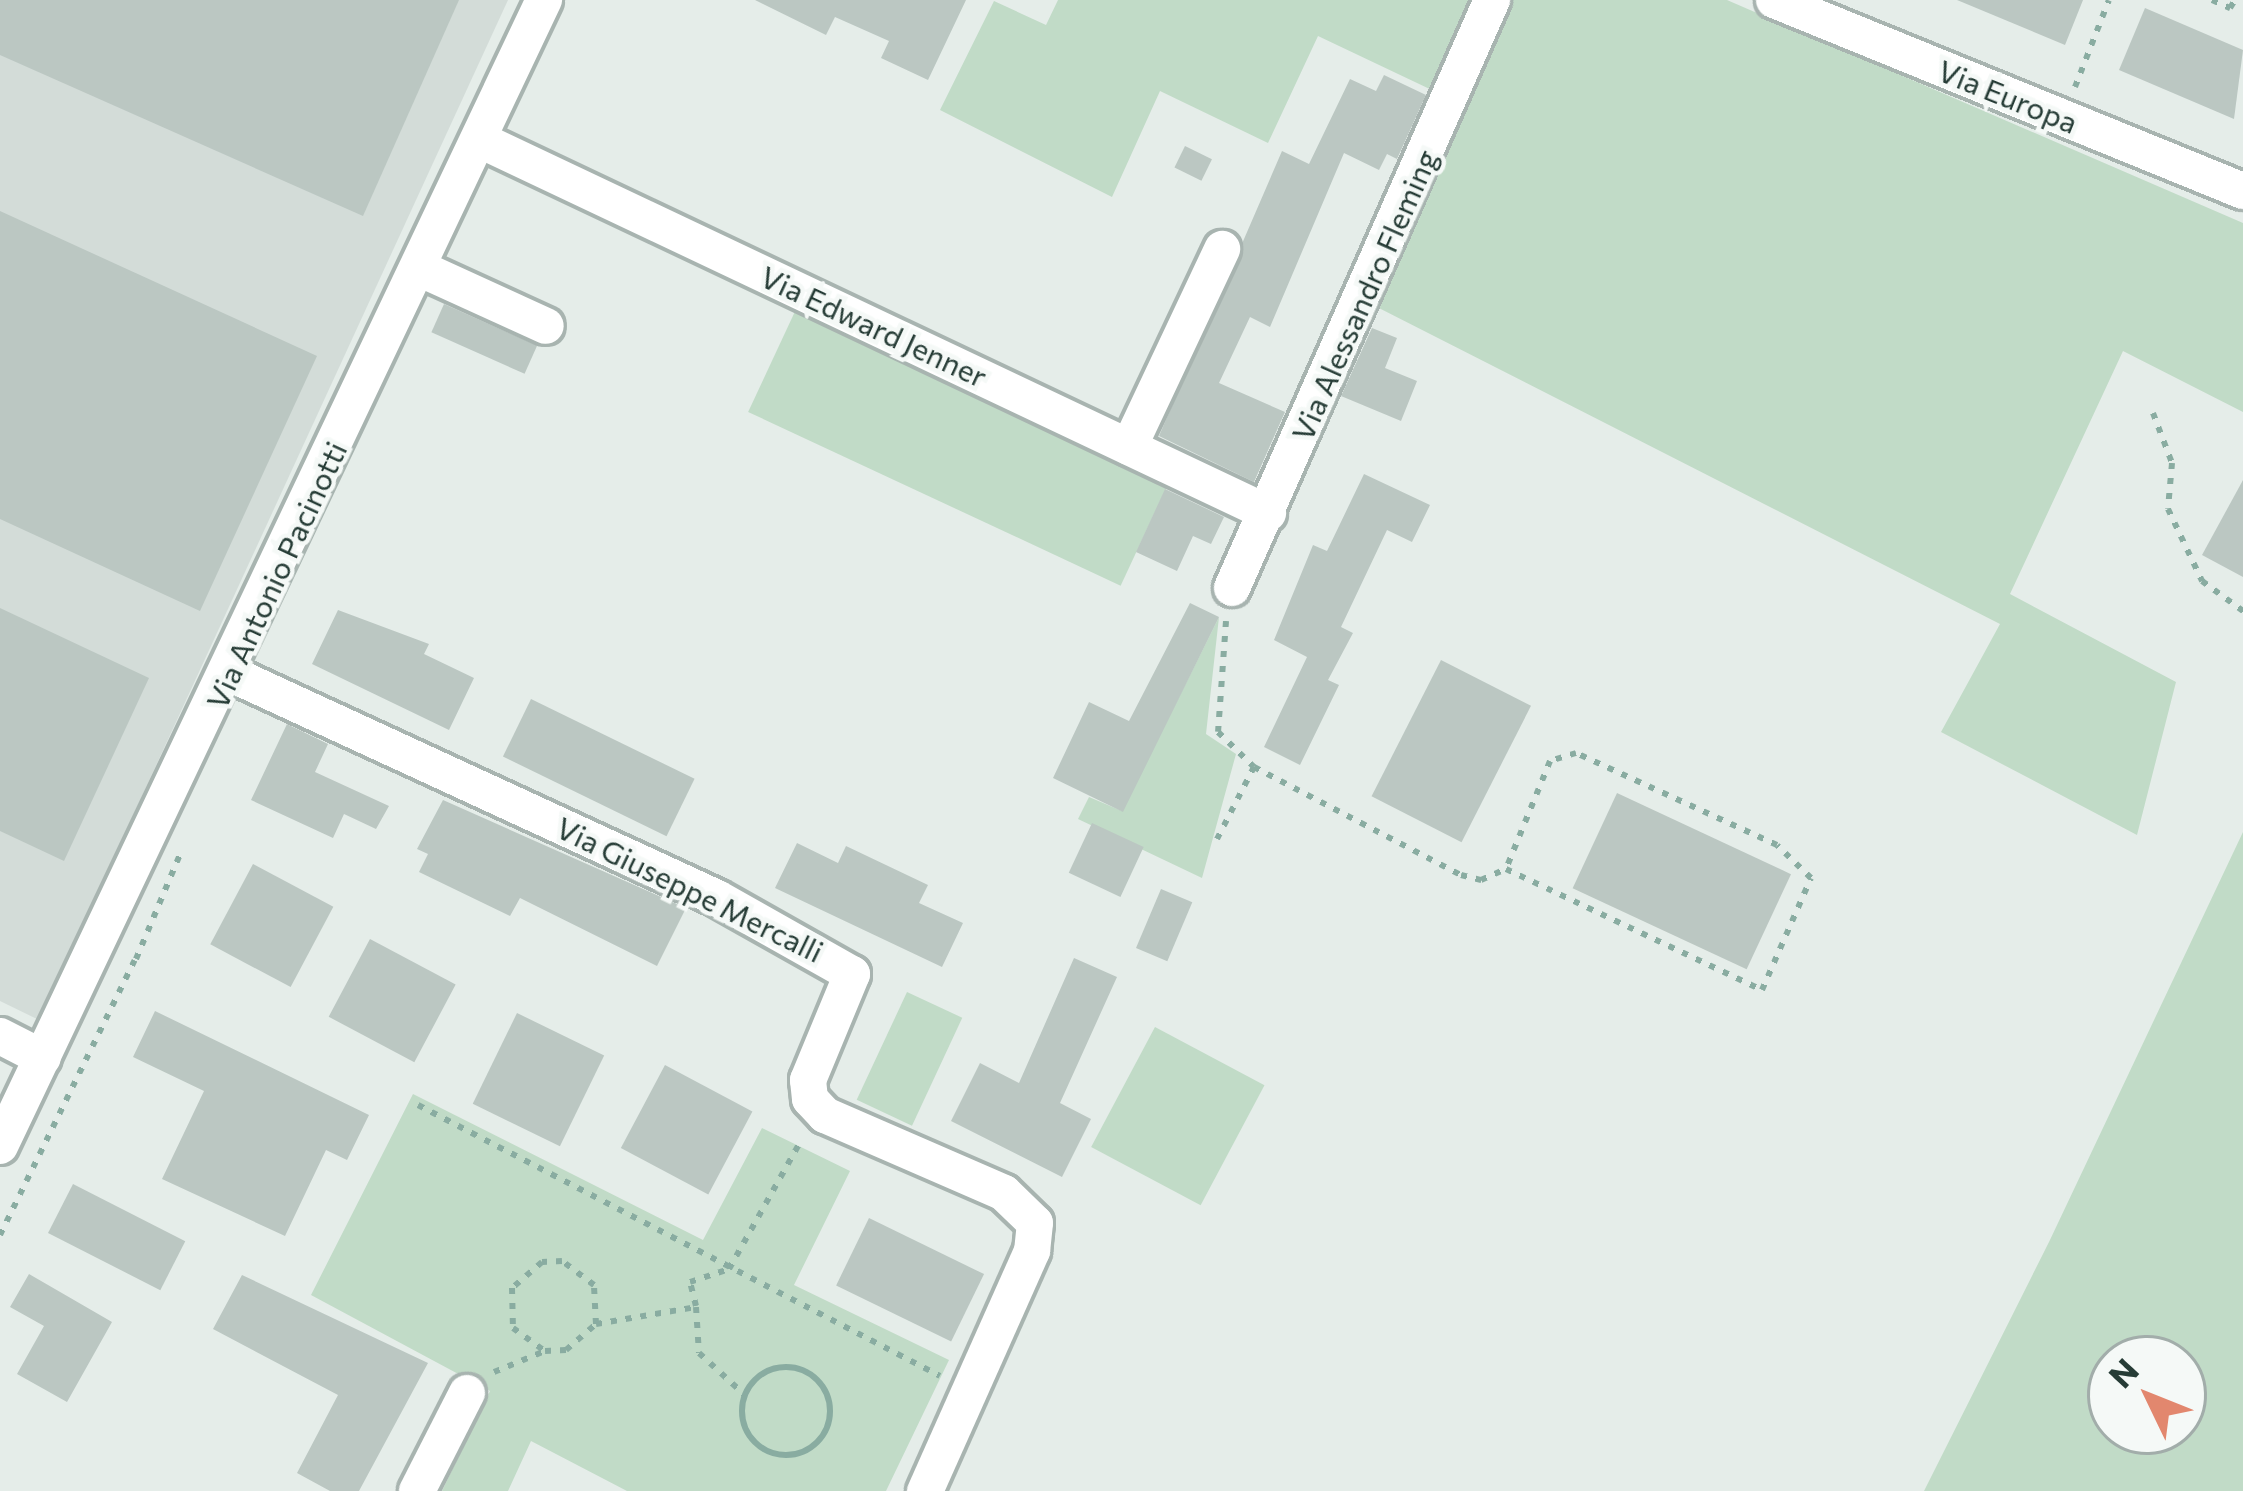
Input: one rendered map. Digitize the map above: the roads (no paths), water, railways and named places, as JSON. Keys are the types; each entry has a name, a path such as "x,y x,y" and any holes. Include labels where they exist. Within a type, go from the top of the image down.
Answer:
{"street":[{"name":"Via Antonio Pacinotti","path":"0,1146 421,269 544,0"},
{"name":"Via Alessandro Fleming","path":"1232,588 1492,0"},
{"name":"Via Europa","path":"1774,0 2243,191"},
{"name":"Via Edward Jenner","path":"480,140 1268,513"},
{"path":"1130,447 1222,249"},
{"path":"421,269 546,326"},
{"name":"Via Giuseppe Mercalli","path":"229,673 717,898 853,974 808,1080 825,1115 1004,1193 1035,1223 970,1391 925,1491"},
{"path":"0,1036 43,1058"},
{"path":"417,1491 467,1393"}]}
